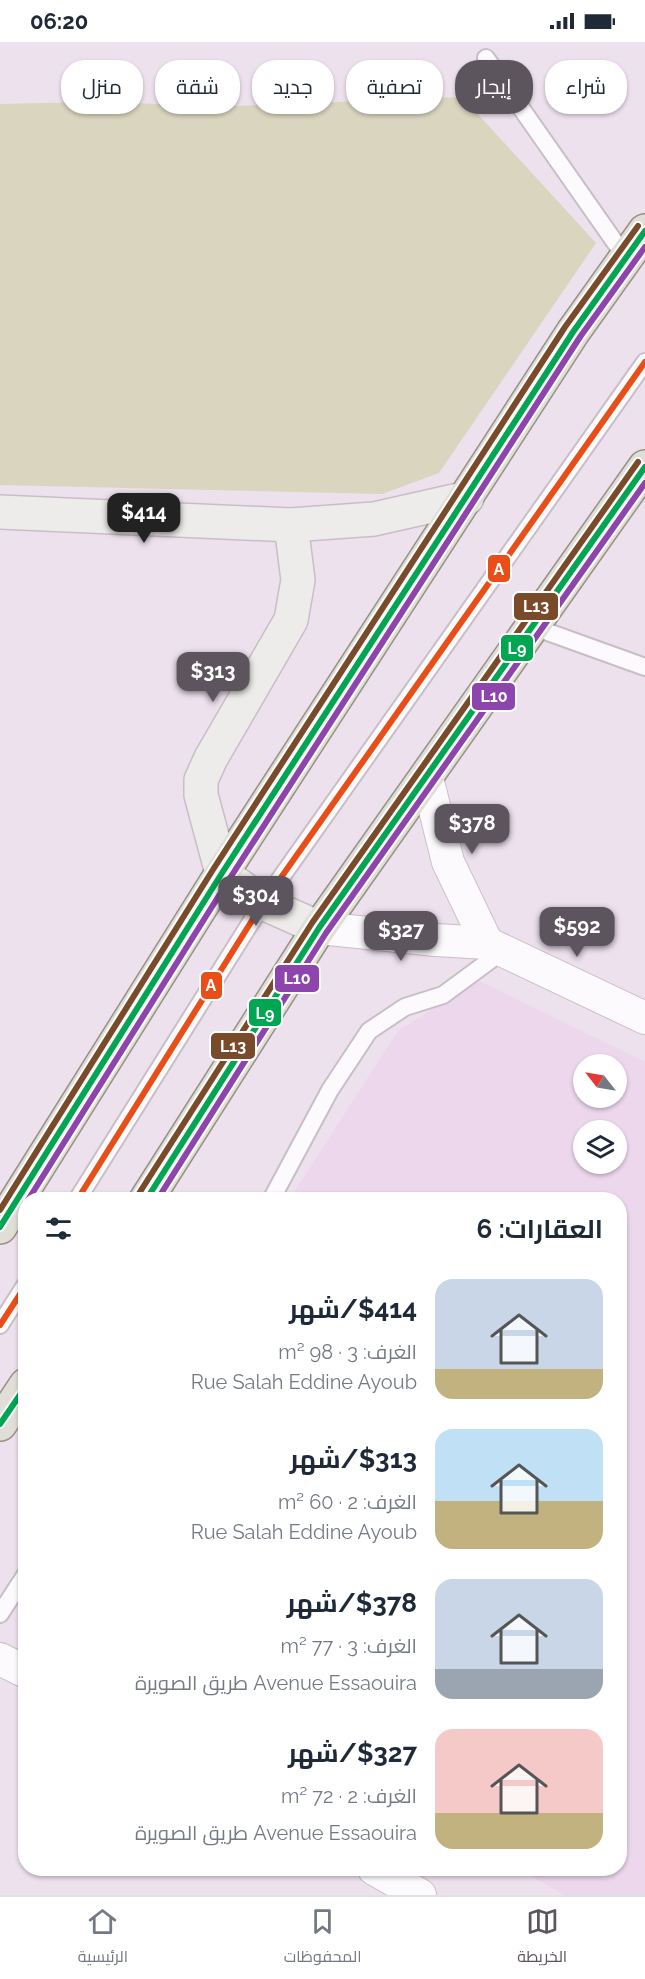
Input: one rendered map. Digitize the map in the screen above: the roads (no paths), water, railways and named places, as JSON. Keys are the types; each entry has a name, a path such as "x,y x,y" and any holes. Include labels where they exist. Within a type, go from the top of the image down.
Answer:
{"main road":[{"path":"22,1192 222,873 573,332 645,231"},
{"path":"151,1192 320,928 645,467"},
{"path":"0,1227 18,1198"},
{"path":"0,1425 18,1397"}],"street":[{"path":"0,512 291,525 374,519 467,498"},
{"path":"291,525 298,580 296,606 291,620 211,758 201,780 201,795 222,873 263,903 320,928 495,946 645,1018"},
{"path":"427,778 448,862 495,946"},
{"path":"0,1659 18,1668"},
{"path":"386,1876 420,1895"}],"lane":[{"path":"486,58 626,258"},
{"path":"83,1192 263,903 645,362"},
{"path":"531,626 645,668"},
{"path":"275,1192 330,1090 369,1031 405,1007 443,995 495,946"},
{"path":"0,1325 18,1297"},
{"path":"0,1614 18,1586"}]}
